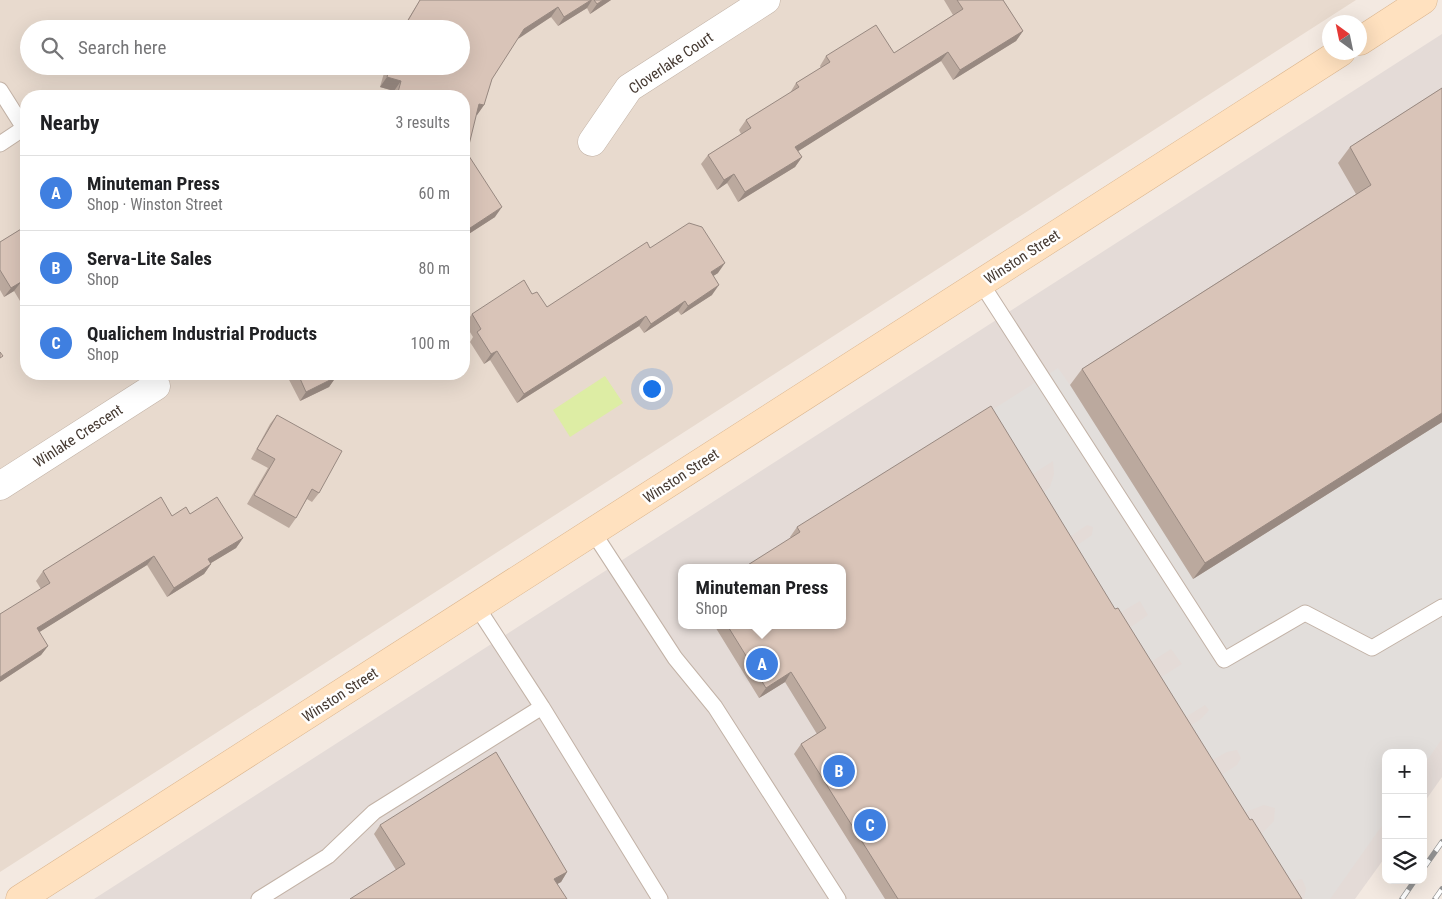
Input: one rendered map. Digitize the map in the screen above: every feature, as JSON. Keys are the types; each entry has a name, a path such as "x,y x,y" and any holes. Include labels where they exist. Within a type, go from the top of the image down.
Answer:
{"street":[{"name":"Cloverlake Court","path":"592,142 629,88 766,0"},
{"path":"1367,36 1423,0"},
{"name":"Winston Street","path":"20,899 1329,60"},
{"name":"Winlake Crescent","path":"0,486 156,386"}],"lane":[{"path":"0,90 20,122"},
{"path":"0,144 20,131"},
{"path":"981,283 1224,660 1306,613 1372,648 1442,607"},
{"path":"593,532 675,658 715,708 838,899"},
{"path":"477,607 542,707 660,899"},
{"path":"259,899 328,856 374,812 542,707"}],"shaded area":[{"path":"0,0 1356,0 1333,15 1322,15 1322,22 0,872"},
{"path":"1442,34 1442,777 1427,798 1427,749 1382,749 1382,862 1355,899 94,899"},
{"path":"1058,368 1070,385 1442,414 1442,739 1427,760 1427,749 1382,749 1382,826 1330,899 1304,899 1306,888 1302,879 1292,881 1282,887 1254,842 1274,821 1275,808 1264,805 1235,816 1213,780 1237,765 1241,758 1237,750 1227,752 1203,765 1182,731 1201,719 1209,710 1205,705 1150,739 1125,700 1182,664 1171,649 1142,668 1121,634 1148,615 1140,601 1111,618 1076,546 1092,535 1093,527 1087,525 1061,543 1036,499 1050,487 1054,474 1053,461 1024,480 984,415"}],"green space":[{"path":"605,376 623,403 570,437 553,410"}],"building":[{"path":"420,0 591,0 564,17 558,7 524,29 492,79 484,105 479,104 470,141 470,90 399,90 401,81 387,77 388,75 470,75 470,20 408,20"},
{"path":"594,0 603,0 597,4"},
{"path":"957,0 1003,0 1023,31 960,70 948,52 795,147 802,157 745,192 734,174 724,180 708,155 751,128 746,120 799,87 796,83 830,62 826,56 876,25 894,53 963,9"},
{"path":"1442,88 1442,413 1205,563 1082,369 1371,185 1350,147"},
{"path":"470,158 502,207 470,228"},
{"path":"689,223 702,227 725,263 711,272 719,285 688,306 685,301 651,324 646,316 524,394 497,351 491,354 477,332 481,329 472,314 524,280 532,294 537,292 547,307 647,242 650,248"},
{"path":"20,230 20,283 11,288 0,270 0,242"},
{"path":"301,380 330,380 306,392"},
{"path":"991,406 1115,609 1118,608 1250,820 1252,819 1302,899 898,899 801,744 826,728 791,672 766,688 729,629 846,629 846,564 749,564 800,532 797,527"},
{"path":"277,415 342,451 319,493 312,489 296,518 254,495 275,459 257,449"},
{"path":"161,497 172,516 186,507 190,514 217,497 243,538 208,559 211,564 174,588 154,556 37,628 48,646 0,677 0,614 50,583 43,571"},
{"path":"496,752 567,872 554,879 567,899 350,899 405,864 380,825"}],"railway":[{"path":"1427,863 1442,842"},
{"path":"1402,899 1412,884"},
{"path":"1435,899 1442,889"}],"place":[{"name":"Minuteman Press","path":"762,664"},
{"name":"Serva-Lite Sales","path":"839,771"},
{"name":"Qualichem Industrial Products","path":"870,825"}]}
